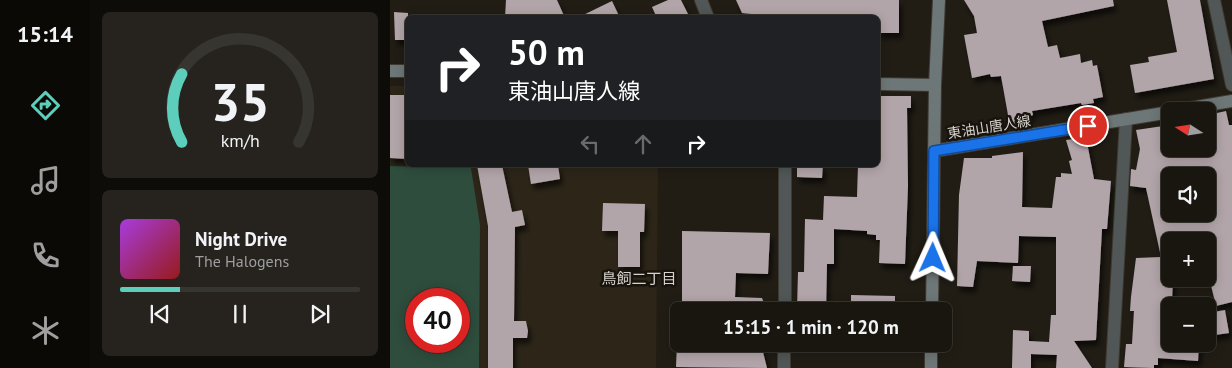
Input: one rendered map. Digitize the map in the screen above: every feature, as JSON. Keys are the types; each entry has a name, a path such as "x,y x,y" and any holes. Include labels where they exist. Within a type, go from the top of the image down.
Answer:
{"main road":[{"name":"東油山唐人線","path":"939,0 934,151 1161,114"},
{"path":"390,71 405,71"},
{"path":"880,84 935,85"},
{"name":"東油山唐人線","path":"1216,104 1232,101"},
{"path":"932,302 934,151"},
{"path":"931,352 931,368"}],"street":[{"path":"701,0 707,15"},
{"path":"1214,0 1232,84"},
{"path":"1112,368 1126,119"},
{"path":"784,302 785,167"},
{"path":"784,352 784,368"}],"shaded area":[{"path":"390,86 405,86 405,167 658,167 656,368 390,368"}],"green space":[{"path":"390,166 471,168 480,225 479,368 390,368"}],"building":[{"path":"506,0 557,0 564,15 505,15"},
{"path":"668,0 681,0 688,15 656,15 652,7"},
{"path":"736,0 899,0 899,33 880,33 880,15 752,15 742,13"},
{"path":"964,0 1113,0 1114,6 1042,21 1048,47 1057,45 1060,58 1080,54 1081,63 1092,60 1093,66 1097,65 1103,97 1093,99 1094,103 1082,105 1081,103 1032,111 1033,115 1021,120 1022,124 1010,126 1001,76 991,77 990,74 972,78 964,35 977,33 974,16"},
{"path":"1167,0 1200,0 1214,79 1135,93 1130,65 1149,62 1148,57 1177,52"},
{"path":"612,1 619,15 583,15"},
{"path":"394,12 408,13 408,15 405,15 405,40 395,40"},
{"path":"390,95 405,95 405,159 390,158"},
{"path":"880,96 911,96 911,108 907,108 908,186 905,264 879,263 880,240 876,240 876,235 867,234 867,231 834,229 834,264 827,264 826,302 797,302 798,272 804,272 805,219 823,220 824,196 857,197 858,167 880,167"},
{"path":"1226,111 1229,125 1232,125 1232,302 1216,306 1216,297 1214,297 1211,287 1216,287 1216,232 1161,232 1161,257 1146,188 1130,186 1131,169 1136,170 1140,149 1136,130 1161,126 1161,158 1216,158 1216,113"},
{"path":"1086,137 1094,179 1111,181 1107,229 1102,229 1096,340 1074,341 1092,368 1056,368 1057,355 1031,354 1031,368 1012,368 1013,330 1029,331 1029,341 1049,342 1051,315 1056,315 1056,237 1019,236 1018,263 977,261 973,287 957,286 959,195 964,158 992,158 992,156 1023,152 1022,207 1052,208 1056,177 1061,177 1061,173 1072,174 1069,161 1072,160 1066,140"},
{"path":"477,167 502,167 512,212 522,210 525,225 515,227 514,321 526,321 528,331 527,338 513,338 513,368 488,368 488,226"},
{"path":"528,167 558,167 560,179 531,184"},
{"path":"797,167 823,167 822,178 797,177"},
{"path":"603,203 645,204 644,232 640,232 640,267 618,267 618,231 602,231"},
{"path":"682,231 770,233 768,274 736,273 735,297 762,298 764,302 682,302"},
{"path":"1161,257 1161,287 1173,287 1172,297 1161,297 1161,352 1199,352 1198,361 1158,358 1158,365 1154,365 1154,368 1124,367 1126,344 1132,344 1134,311 1130,311 1136,258"},
{"path":"1013,266 1031,266 1030,282 1012,281"},
{"path":"851,295 895,296 895,302 851,302"},
{"path":"1225,310 1229,333 1216,335 1216,312"},
{"path":"677,352 763,352 767,368 676,367"}],"district":[{"name":"鳥飼二丁目","path":"639,278"}],"route":[{"path":"933,258 934,151 1088,126"}]}
